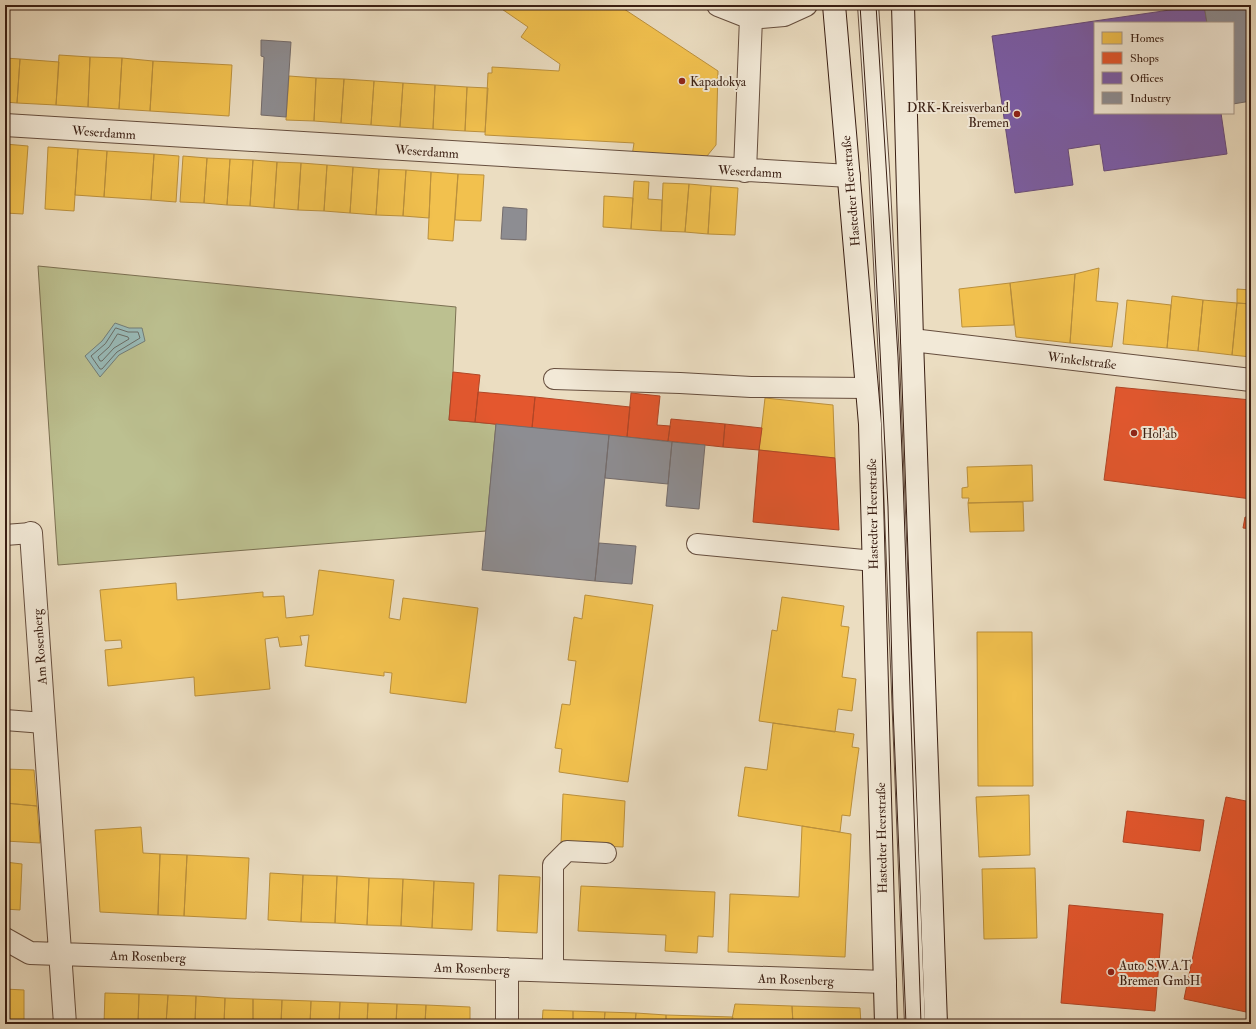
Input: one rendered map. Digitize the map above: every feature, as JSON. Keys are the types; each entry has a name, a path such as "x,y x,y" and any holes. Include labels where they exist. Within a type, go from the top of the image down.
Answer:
{"street":[{"path":"718,5 751,18 784,15 806,5"},
{"name":"Hastedter Heerstraße","path":"834,5 870,424 886,1024"},
{"path":"904,5 912,340 936,1024"},
{"path":"745,171 751,18"},
{"name":"Weserdamm","path":"5,126 849,176"},
{"name":"Winkelstraße","path":"912,340 1251,380"},
{"name":"Am Rosenberg","path":"31,533 59,953"},
{"name":"Am Rosenberg","path":"5,939 30,953 885,982"},
{"path":"59,953 65,1024"},
{"path":"507,969 507,1024"}],"lane":[{"path":"868,5 879,169 889,359 915,1024"},
{"path":"554,380 680,383 758,387 867,388"},
{"path":"5,535 31,533"},
{"path":"697,544 874,561"},
{"path":"5,720 44,723"},
{"path":"553,970 552,865 566,852 606,853"}],"green space":[{"path":"38,266 456,307 449,420 496,424 486,531 58,565"}],"water":[{"path":"115,323 129,328 142,328 145,341 119,355 100,377 85,356 102,341"}],"building: Homes":[{"path":"496,5 618,5 718,71 716,145 707,156 700,160 632,156 634,143 485,135 488,73 492,73 492,67 559,71 560,64 521,37 528,27"},
{"path":"59,55 90,57 88,107 56,105"},
{"path":"90,57 122,58 119,109 88,107"},
{"path":"5,58 20,59 17,103 5,102"},
{"path":"122,58 153,61 150,111 119,109"},
{"path":"20,59 59,62 56,105 17,103"},
{"path":"153,61 232,65 229,116 150,111"},
{"path":"289,76 316,78 314,121 286,120"},
{"path":"316,78 344,79 341,123 314,121"},
{"path":"344,79 374,81 371,125 341,123"},
{"path":"374,81 403,83 400,127 371,125"},
{"path":"403,83 435,85 433,129 400,127"},
{"path":"435,85 467,87 465,131 433,129"},
{"path":"467,87 488,88 485,132 465,131"},
{"path":"5,144 28,146 23,214 5,213"},
{"path":"48,147 78,149 74,211 45,209"},
{"path":"78,149 107,151 104,197 75,195"},
{"path":"107,151 154,154 151,200 104,197"},
{"path":"154,154 179,156 176,202 151,200"},
{"path":"183,156 207,158 204,203 180,202"},
{"path":"207,158 230,159 227,205 204,203"},
{"path":"230,159 253,160 250,206 227,205"},
{"path":"253,160 277,162 274,208 250,206"},
{"path":"277,162 301,163 298,210 274,208"},
{"path":"301,163 327,165 324,211 298,210"},
{"path":"327,165 353,167 350,213 324,211"},
{"path":"353,167 379,169 376,215 350,213"},
{"path":"379,169 406,170 403,216 376,215"},
{"path":"406,170 431,172 429,218 403,216"},
{"path":"431,172 458,174 453,241 428,239"},
{"path":"458,174 484,175 481,221 455,220"},
{"path":"634,181 649,182 648,199 662,200 661,231 631,229"},
{"path":"663,183 689,184 685,232 661,231"},
{"path":"689,184 711,186 708,234 685,232"},
{"path":"711,186 738,188 735,235 708,234"},
{"path":"604,196 633,198 631,229 603,227"},
{"path":"1099,268 1096,301 1118,303 1112,347 1070,343 1075,274"},
{"path":"1075,274 1070,343 1016,337 1010,283"},
{"path":"1010,283 1014,325 962,327 959,289"},
{"path":"1237,289 1251,290 1251,304 1237,303"},
{"path":"1172,296 1203,300 1198,351 1167,348"},
{"path":"1127,300 1171,305 1167,348 1123,344"},
{"path":"1203,300 1237,303 1232,355 1198,351"},
{"path":"1237,303 1251,304 1251,357 1232,355"},
{"path":"765,398 833,405 835,458 759,450"},
{"path":"1032,465 1033,501 968,503 969,498 962,498 962,488 968,487 967,467"},
{"path":"1023,502 1024,531 970,532 968,503"},
{"path":"319,570 394,580 389,618 400,620 403,598 478,608 466,703 390,693 392,673 384,672 384,676 305,666 309,635 300,636 302,645 280,647 278,637 265,639 270,689 195,696 194,677 108,686 105,650 122,648 121,640 105,641 100,590 176,583 177,600 263,592 263,597 284,596 286,618 313,615"},
{"path":"585,595 653,605 628,782 559,772 562,749 555,748 562,704 570,705 576,661 568,660 574,617 582,619"},
{"path":"782,597 844,606 841,626 849,627 842,677 856,679 852,711 838,709 835,732 759,721 772,630 777,631"},
{"path":"1251,607 1251,647 1247,646"},
{"path":"977,632 1032,632 1033,786 978,786"},
{"path":"773,723 854,734 852,747 859,748 850,816 842,815 840,832 738,816 745,767 767,770"},
{"path":"5,769 34,770 37,806 5,803"},
{"path":"563,794 625,801 623,847 561,844"},
{"path":"1029,795 1030,855 979,857 976,797"},
{"path":"5,803 37,806 40,843 5,841"},
{"path":"802,826 851,834 845,957 728,952 730,894 799,897"},
{"path":"141,827 143,853 160,854 158,915 100,912 95,830"},
{"path":"160,854 187,855 184,916 158,915"},
{"path":"187,855 249,858 246,919 184,916"},
{"path":"5,862 22,864 20,910 5,909"},
{"path":"1035,868 1037,938 984,939 982,869"},
{"path":"270,873 303,875 301,922 268,920"},
{"path":"303,875 337,876 335,923 301,922"},
{"path":"499,875 540,877 537,933 497,931"},
{"path":"337,876 369,878 367,925 335,923"},
{"path":"369,878 403,879 401,926 367,925"},
{"path":"403,879 434,881 432,928 401,926"},
{"path":"434,881 474,883 472,930 432,928"},
{"path":"581,886 715,892 713,937 698,936 697,953 665,951 666,935 578,931"},
{"path":"5,989 24,990 24,1024 5,1024"},
{"path":"105,993 139,994 138,1024 104,1024"},
{"path":"139,994 168,995 166,1024 138,1024"},
{"path":"168,995 196,996 195,1024 166,1024"},
{"path":"196,996 225,998 224,1024 195,1024"},
{"path":"225,998 253,999 253,1024 224,1024"},
{"path":"253,999 282,1000 281,1024 253,1024"},
{"path":"282,1000 311,1001 310,1024 281,1024"},
{"path":"311,1001 340,1002 339,1024 310,1024"},
{"path":"340,1002 368,1003 367,1024 339,1024"},
{"path":"368,1003 397,1004 396,1024 367,1024"},
{"path":"397,1004 426,1005 425,1024 396,1024"},
{"path":"735,1004 792,1006 793,1024 731,1024"},
{"path":"426,1005 470,1007 470,1024 425,1024"},
{"path":"792,1006 860,1008 861,1024 793,1024"},
{"path":"543,1010 573,1011 573,1024 542,1024"},
{"path":"573,1011 605,1012 604,1024 573,1024"},
{"path":"605,1012 636,1013 635,1024 604,1024"},
{"path":"636,1013 666,1015 666,1024 635,1024"},
{"path":"666,1015 733,1017 731,1024 666,1024"}],"building: Shops":[{"path":"453,372 480,375 475,422 449,420"},
{"path":"1116,387 1251,400 1251,499 1104,480"},
{"path":"478,392 535,397 532,428 475,422"},
{"path":"631,393 660,396 657,425 670,426 668,441 627,437"},
{"path":"535,397 630,407 627,437 532,428"},
{"path":"671,419 725,424 723,447 668,441"},
{"path":"725,424 762,428 759,450 723,447"},
{"path":"759,450 835,458 839,530 753,522"},
{"path":"1245,517 1251,518 1251,529 1243,528"},
{"path":"1226,797 1251,802 1251,1013 1184,999"},
{"path":"1127,811 1204,820 1200,851 1123,842"},
{"name":"Auto S.W.A.T Bremen GmbH","path":"1069,905 1163,914 1155,1011 1061,1003"}],"building: Offices":[{"path":"1204,5 1207,22 1094,22 1094,114 1221,114 1227,154 1104,171 1100,144 1068,149 1073,185 1015,193 992,36"}],"building: Industry":[{"path":"1204,5 1251,5 1251,101 1234,104 1234,22 1207,22"},
{"path":"261,40 291,42 286,117 261,115 264,57 261,56"},
{"path":"503,207 527,209 526,240 501,239"},
{"path":"496,424 609,435 595,581 482,570"},
{"path":"609,435 672,442 668,484 605,478"},
{"path":"672,442 705,445 699,509 666,506"},
{"path":"599,543 636,546 632,584 595,581"}],"tram line":[{"path":"860,5 871,173 888,507 893,708 906,1024"},
{"path":"876,5 898,357 921,1024"}],"place":[{"name":"Kapadokya","path":"682,81"},
{"name":"DRK-Kreisverband Bremen","path":"1017,114"},
{"name":"Hol'ab","path":"1134,433"},
{"name":"Auto S.W.A.T Bremen GmbH","path":"1111,972"}]}
